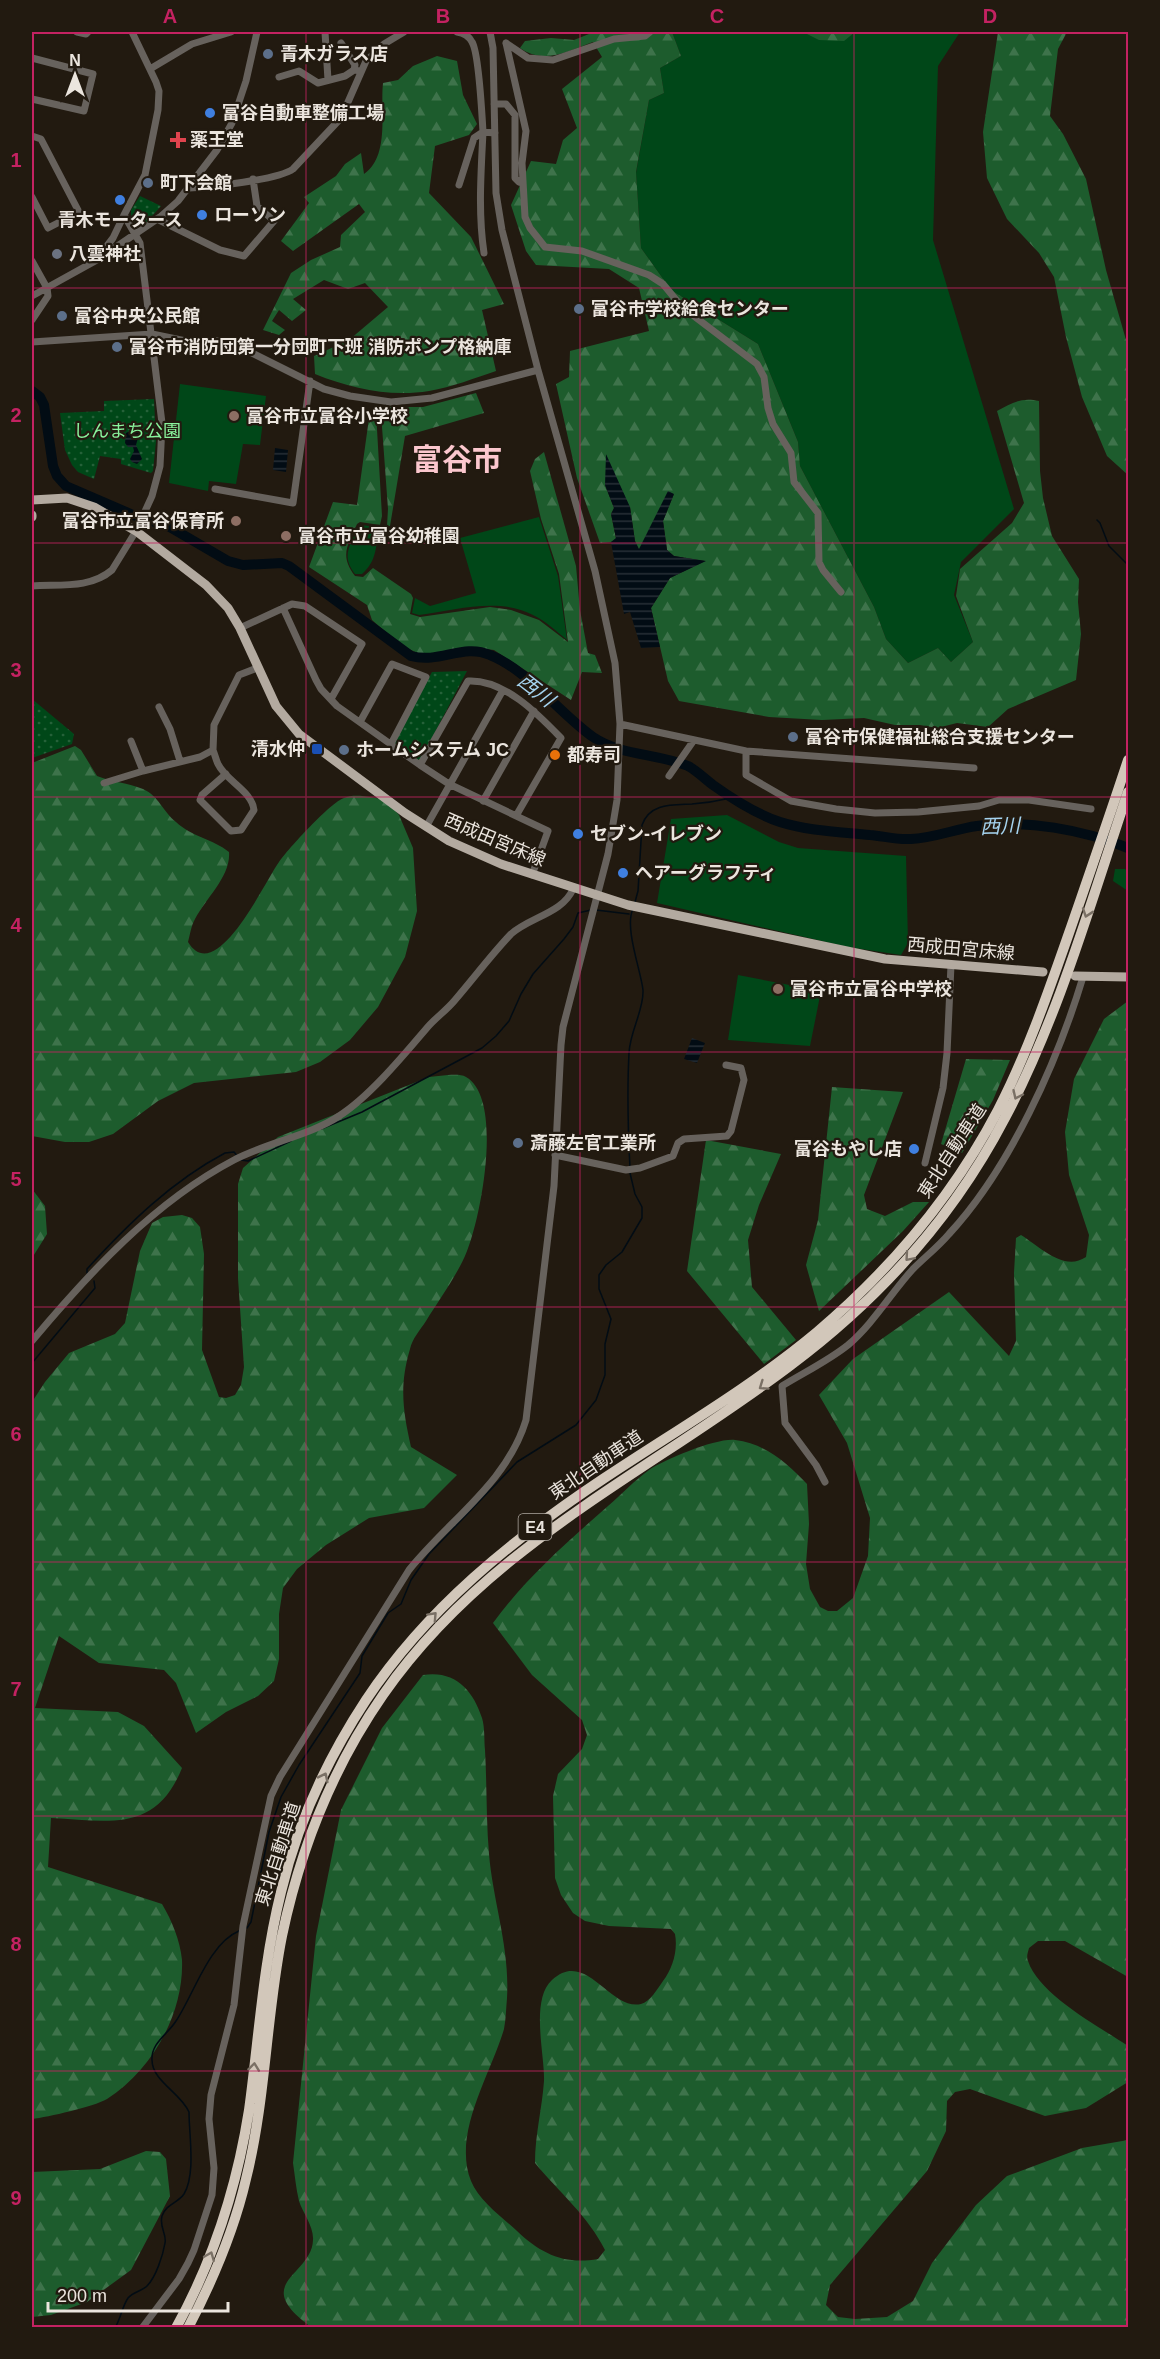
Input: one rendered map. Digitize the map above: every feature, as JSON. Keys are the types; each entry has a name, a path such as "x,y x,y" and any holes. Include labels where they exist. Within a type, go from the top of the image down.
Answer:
{"highway":[{"name":"東北自動車道","path":"188,2328 218,2264 246,2178 260,2103 281,1940 292,1891 306,1846 325,1799 364,1724 391,1684 429,1637 489,1577 563,1519 788,1367 860,1308 914,1251 960,1192 1007,1116 1044,1032 1111,828 1128,760"},
{"name":"東北自動車道","path":"1111,828 1128,792"},
{"name":"東北自動車道","path":"176,2328 208,2260 236,2176 248,2112 271,1939 282,1888 296,1842 315,1795 360,1711 408,1644 481,1570 566,1504 736,1392 796,1348 853,1300 906,1244 951,1187 997,1112 1034,1030 1101,857"}],"main road":[{"name":"西成田宮床線","path":"32,500 53,498 80,501 137,528 206,585 228,608 240,628 276,706 299,734 426,827 473,852 532,875 628,905 885,959 1043,972"},
{"path":"1079,976 1128,977"}],"street":[{"path":"77,32 86,34 88,32"},
{"path":"97,260 113,238 145,175 156,121 159,91 132,32"},
{"path":"150,69 192,44 231,32"},
{"path":"32,296 97,260 157,219 178,201 217,150 231,123 246,81 257,32"},
{"path":"325,32 328,80"},
{"path":"189,188 287,174 341,118 357,71 366,60 404,32"},
{"path":"457,32 466,35 473,43 481,100 483,132 480,226 484,253"},
{"path":"142,2328 179,2279 195,2250 212,2195 214,2168 210,2104 234,2004 242,1929 275,1786 409,1570 428,1546 501,1472 522,1434 530,1404 554,1186 563,1027 614,826 620,766 620,724 615,663 600,593 502,230 496,193 493,48 490,32"},
{"path":"650,32 645,36 614,39 553,60 528,58 506,43 526,131 522,163 525,217 530,228 545,247 582,251 649,275 663,284 682,307 757,364 764,377 772,424 791,453 794,482 819,513 819,562 840,592"},
{"path":"341,43 357,71"},
{"path":"32,58 93,74 84,111 32,99"},
{"path":"279,76 299,71 313,82 345,76 357,71"},
{"path":"494,104 506,104 515,115 516,178 523,183"},
{"path":"459,185 474,138 483,132 495,133"},
{"path":"32,136 41,139 79,212 48,228 32,196"},
{"path":"157,219 220,250 244,256 274,221 257,206 253,179"},
{"path":"32,586 81,584 105,577 120,560 147,509 157,480 162,423 152,334 140,243 124,216"},
{"path":"32,261 47,288 48,296 32,320"},
{"path":"32,342 152,334 186,340 228,341 324,389 350,396 391,402 432,398 538,370"},
{"path":"215,489 293,503 310,381"},
{"path":"240,628 292,604 305,606 362,644 331,699"},
{"path":"283,609 316,680 331,699 449,784 548,831 532,875"},
{"path":"360,722 392,664 426,677 391,744"},
{"path":"226,774 202,795 200,800 231,831 241,830 254,810 253,803 218,765 213,750 214,725 239,675 257,668"},
{"path":"420,765 468,681 477,681 503,690 534,711 561,738 516,816"},
{"path":"426,827 503,690"},
{"path":"159,707 170,729 180,761"},
{"path":"483,801 534,711"},
{"path":"620,724 746,751 974,768"},
{"path":"669,776 694,740"},
{"path":"132,741 143,771"},
{"path":"104,783 200,757 213,750"},
{"path":"746,751 746,775 791,801 836,809 875,813 918,812 979,806 999,800 1029,800 1091,809"},
{"path":"32,1341 93,1272 182,1192 244,1155 339,1117 413,1046 521,924 562,905 569,899 573,889"},
{"path":"925,1163 943,1088 951,965"},
{"path":"825,1482 785,1423 782,1386 846,1343 914,1269 950,1234 986,1187 1011,1147 1059,1044 1079,976"},
{"path":"555,1155 630,1169 673,1156 678,1143 684,1139 727,1136 731,1131 744,1080 741,1068 726,1065"}],"green space":[{"path":"594,32 672,32 681,56 660,68 664,93 649,100 636,172 641,248 671,290 758,344 798,442 800,466 874,607 886,639 908,663 938,648 951,662 973,642 956,596 960,569 1012,523 1024,503 997,411 1022,400 1039,401 1040,471 1043,498 1052,536 1079,579 1078,602 1081,634 1076,680 1008,709 988,727 957,723 937,728 895,725 864,718 822,720 769,717 679,701 668,681 651,608 670,578 705,561 674,556 667,550 663,521 674,494 639,550 635,541 630,507 605,485 614,508 611,514 616,539 600,543 577,478 556,384 569,377 570,351 649,331 639,288 609,269 536,265 526,251 511,205 531,161 556,164 563,140 577,128 562,89 602,57 593,42 547,56 538,56 520,48 525,41 551,38 574,40"},
{"path":"672,32 960,32 938,66 933,240 1014,509 961,562 954,595 973,642 951,662 938,648 908,663 886,639 874,607 800,466 798,442 758,344 671,290 641,248 636,173 649,100 664,93 660,68 681,56"},
{"path":"803,32 855,32 844,41 819,40"},
{"path":"998,32 1067,32 1058,49 1050,116 1063,134 1086,179 1106,270 1128,343 1128,475 1107,456 1082,397 1066,337 1054,277 1039,253 1007,219 987,178 983,132"},
{"path":"437,56 457,61 463,95 477,124 469,135 435,146 429,193 471,237 504,304 482,310 496,371 455,385 414,393 357,388 315,374 314,356 349,340 388,307 365,283 348,289 324,280 293,299 306,310 292,321 279,310 272,321 285,330 279,335 263,330 291,273 311,260 340,247 341,235 365,212 359,204 293,251 281,241 309,203 304,197 336,176 345,164 361,153 364,174 372,166 381,145 383,83 398,80 413,66"},
{"path":"140,196 161,206 146,223 136,224 131,219 131,210"},
{"path":"180,384 266,396 260,445 243,444 236,484 209,481 208,491 169,483"},
{"path":"476,393 484,413 405,436 390,526 387,526 388,509 381,413 384,407 423,407"},
{"name":"しんまち公園","path":"154,399 156,441 151,473 121,464 121,459 100,456 94,479 78,472 65,450 60,413 104,411 104,401"},
{"path":"370,411 376,412 382,516 380,525 360,522 357,524 346,556 355,576 363,577 373,568 411,594 413,598 410,614 420,617 490,607 511,610 539,620 568,642 559,574 541,519 530,471 535,459 544,452 576,566 580,610 588,653 595,655 602,673 582,672 571,700 494,650 470,647 443,654 422,655 402,646 372,620 367,605 309,567 333,502 357,505"},
{"path":"539,517 558,576 567,640 538,617 506,607 477,606 419,615 412,613 415,598 430,606 476,593 460,538"},
{"path":"360,525 379,527 371,564 362,574 355,574 348,561 348,550"},
{"path":"467,671 421,759 417,760 393,743 432,672"},
{"path":"32,699 74,734 72,744 32,758"},
{"path":"75,746 81,750 97,776 143,789 157,800 182,827 229,852 226,870 192,928 188,942 199,953 212,952 225,942 239,926 279,862 310,827 338,801 354,796 386,800 399,815 413,848 417,911 405,957 378,1007 350,1040 320,1062 296,1072 194,1083 158,1101 113,1134 89,1142 65,1142 32,1136 32,763"},
{"path":"727,815 779,842 798,848 906,856 908,943 901,955 848,947 657,903 671,819"},
{"path":"1115,869 1128,871 1128,891 1113,881"},
{"path":"738,975 821,991 810,1046 728,1040"},
{"path":"1128,1001 1128,1977 1065,1941 1038,1941 1029,1948 1027,1958 1034,1974 1057,1998 1128,2046 1128,2082 1086,2108 1045,2116 970,2089 955,2092 947,2101 946,2131 927,2171 830,2285 826,2305 838,2317 855,2319 887,2317 913,2301 932,2263 976,2205 1007,2176 1082,2148 1128,2140 1128,2327 311,2327 293,2312 285,2299 284,2289 288,2280 310,2252 313,2240 310,2225 299,2201 293,2163 316,1936 341,1810 382,1728 423,1675 434,1674 453,1679 468,1691 478,1708 484,1730 489,1854 504,1943 507,1998 504,2029 470,2124 466,2143 466,2163 471,2181 479,2195 535,2246 564,2259 598,2259 605,2250 598,2238 582,2215 535,2163 544,2081 540,2028 542,2001 545,1989 552,1980 564,1972 576,1971 587,1975 619,1999 630,2004 644,2003 667,1976 674,1959 676,1940 671,1929 609,1926 585,1921 573,1913 561,1895 555,1878 553,1796 558,1774 582,1749 587,1735 582,1720 532,1675 493,1623 547,1562 649,1470 679,1455 727,1440 746,1442 766,1450 783,1461 807,1484 809,1524 806,1564 810,1589 820,1607 828,1611 837,1611 853,1598 868,1556 870,1518 847,1443 819,1395 853,1359 949,1292 1009,1356 1016,1341 1014,1273 1016,1238 1021,1235 1061,1260 1078,1261 1086,1257 1089,1235 1069,1175 1065,1132 1074,1079 1104,1019"},
{"path":"966,1059 1010,1060 993,1100 962,1153 941,1144"},
{"path":"448,1075 466,1077 478,1089 487,1132 483,1186 473,1234 463,1260 411,1345 404,1375 403,1398 411,1447 457,1475 424,1508 369,1518 326,1545 297,1569 283,1588 279,1614 279,1659 274,1681 258,1696 226,1712 196,1733 176,1683 164,1670 99,1663 59,1636 35,1708 118,1712 144,1726 182,1768 171,1789 159,1804 144,1813 128,1819 111,1821 51,1818 48,1867 162,1904 179,1945 182,1960 181,1980 171,2020 162,2039 138,2073 123,2087 107,2099 92,2105 32,2119 32,1402 69,1353 115,1334 125,1323 140,1251 152,1223 163,1217 182,1215 192,1218 200,1227 204,1254 202,1350 219,1397 226,1398 235,1395 241,1385 244,1367 238,1278 238,1184 243,1168 278,1137 429,1077"},
{"path":"832,1087 903,1092 864,1195 867,1209 885,1216 913,1202 929,1202 903,1231 819,1311 806,1265 818,1220"},
{"path":"706,1140 781,1154 759,1205 748,1240 752,1287 796,1340 764,1364 687,1271"},
{"path":"32,1189 45,1206 47,1234 32,1258"},
{"path":"146,2151 160,2152 166,2159 170,2196 131,2270 87,2302 51,2315 32,2317 32,2172 100,2169"}],"shaded area":[{"path":"134,428 140,431 136,445 142,459 137,464 130,459 134,451 133,447 128,447 125,443 126,433"},
{"path":"275,448 288,450 286,472 273,470"},
{"path":"606,454 630,507 635,541 639,549 668,491 674,494 663,521 667,550 674,556 706,561 670,578 651,608 660,647 641,648 630,612 624,614 611,542 616,538 611,514 614,508 605,485"},
{"path":"692,1038 705,1043 697,1063 684,1059"}],"waterway":[{"name":"西川","path":"32,391 40,397 44,405 53,466 57,476 66,486 133,515 168,526 228,561 243,565 282,563 289,566 411,656 432,658 470,651 490,655 530,681 593,737 615,748 688,766 737,801 771,819 813,829 906,839 995,824 1034,825 1074,831 1128,848"},
{"path":"1097,520 1109,546 1128,565"},
{"path":"1128,611 1128,630"},
{"path":"635,902 638,891 642,825 650,813 670,805 731,798"},
{"path":"630,1168 629,1053 643,998 630,927 633,909"},
{"path":"321,1129 362,1112 482,1048 509,1021 533,974 573,927 578,913 591,910"},
{"path":"596,910 629,914"},
{"path":"241,1160 248,1161 291,1141"},
{"path":"87,1273 87,1269 118,1236 169,1190 225,1153 234,1152 238,1157"},
{"path":"247,1928 251,1922 269,1832 281,1797 299,1765 360,1673 362,1656 388,1613 401,1604 411,1580 429,1554 517,1462 576,1425 596,1400 605,1375 605,1344 611,1319 599,1289 599,1275 606,1265 622,1252 642,1218 642,1207 635,1194 630,1173"},
{"path":"32,1363 95,1288 94,1281"},
{"path":"115,2328 128,2298 147,2286 156,2272 165,2243 161,2224 162,2216 166,2209 184,2194 190,2176 189,2112 157,2074 153,2067 152,2054 157,2044 176,2021 210,1958 228,1937 239,1931"}],"place":[{"name":"青木ガラス店","path":"268,54"},
{"name":"富谷自動車整備工場","path":"210,113"},
{"name":"薬王堂","path":"178,140"},
{"name":"町下会館","path":"148,183"},
{"name":"青木モータース","path":"120,200"},
{"name":"ローソン","path":"202,215"},
{"name":"八雲神社","path":"57,254"},
{"name":"富谷市学校給食センター","path":"579,309"},
{"name":"富谷中央公民館","path":"62,316"},
{"name":"富谷市消防団第一分団町下班 消防ポンプ格納庫","path":"117,347"},
{"name":"富谷市立富谷小学校","path":"234,416"},
{"name":"富谷市立富谷保育所","path":"236,521"},
{"name":"富谷市立富谷幼稚園","path":"286,536"},
{"name":"富谷市保健福祉総合支援センター","path":"793,737"},
{"name":"清水仲","path":"317,749"},
{"name":"ホームシステム JC","path":"344,750"},
{"name":"都寿司","path":"555,755"},
{"name":"セブン-イレブン","path":"578,834"},
{"name":"ヘアーグラフティ","path":"623,873"},
{"name":"富谷市立富谷中学校","path":"778,989"},
{"name":"斎藤左官工業所","path":"518,1143"},
{"name":"富谷もやし店","path":"914,1149"}],"district":[{"name":"富谷市","path":"457,460"}]}
